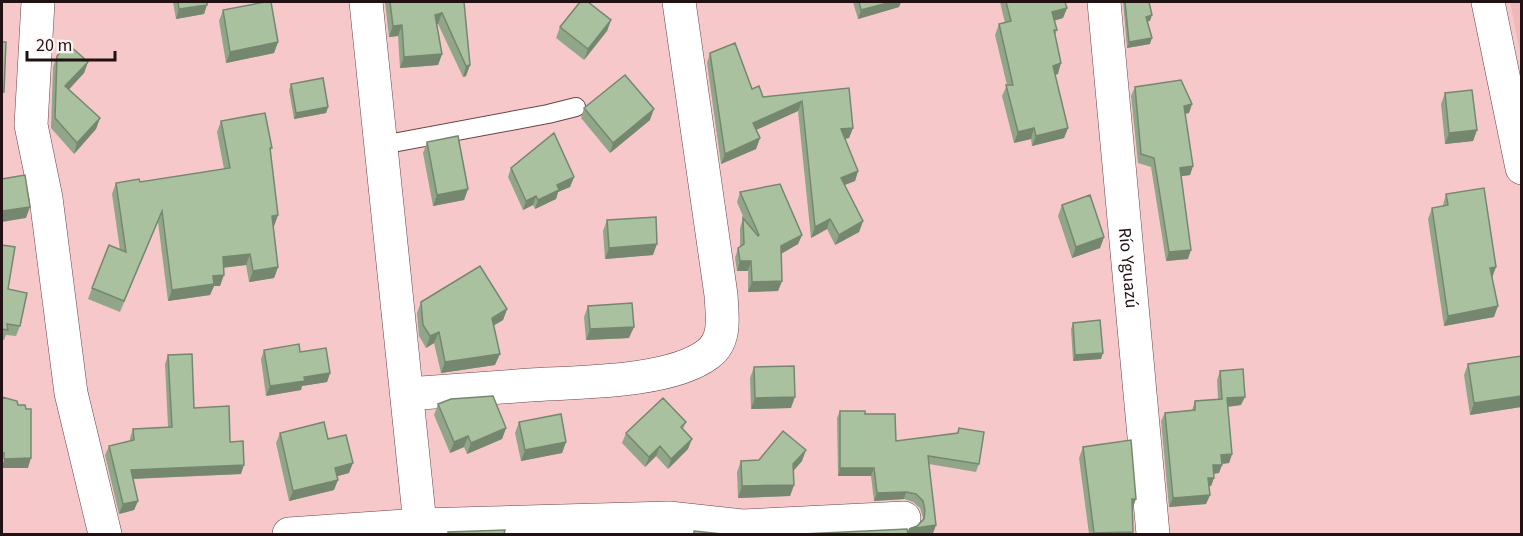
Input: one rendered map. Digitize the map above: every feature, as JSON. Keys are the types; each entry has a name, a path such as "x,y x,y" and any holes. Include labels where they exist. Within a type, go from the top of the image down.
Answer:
{"street":[{"path":"38,2 31,125 46,198 71,393 105,534"},
{"path":"366,2 421,530"},
{"path":"406,394 623,380 684,368 710,354 723,327 721,295 679,2"},
{"name":"Río Yguazú","path":"1104,2 1154,534"},
{"path":"1488,2 1521,168"},
{"path":"289,534 669,518 742,526 904,518"}],"lane":[{"path":"382,145 576,107"}],"shaded area":[{"path":"1510,2 1521,2 1521,57"}],"building":[{"path":"178,2 207,2 207,5 179,9"},
{"path":"271,2 278,42 230,52 223,10"},
{"path":"390,2 464,2 470,65 466,66 442,13 435,15 442,54 404,57 402,25 393,26"},
{"path":"580,2 588,2 611,20 588,49 560,27"},
{"path":"859,2 891,2 861,10"},
{"path":"1006,2 1065,2 1067,8 1052,12 1061,63 1053,66 1068,128 1036,136 1034,128 1018,132 1006,85 1013,85 999,24 1011,21"},
{"path":"1125,2 1149,2 1152,15 1146,17 1152,38 1129,42"},
{"path":"2,42 6,42 4,92 2,92"},
{"path":"735,43 752,89 759,86 763,97 849,88 853,128 841,129 858,171 841,178 863,221 839,235 830,219 815,227 802,101 753,123 760,138 725,154 710,53"},
{"path":"68,44 88,62 65,86 100,118 77,143 55,118 57,56"},
{"path":"625,75 654,109 613,143 584,108"},
{"path":"323,78 328,107 296,113 291,84"},
{"path":"1181,80 1192,104 1184,106 1193,166 1180,168 1191,250 1169,252 1154,158 1141,154 1135,87"},
{"path":"1472,90 1477,130 1449,133 1445,93"},
{"path":"265,113 272,148 270,148 278,215 272,216 278,267 253,271 250,254 223,257 224,275 213,276 214,284 172,290 162,211 124,301 92,288 109,245 126,252 116,183 139,179 140,182 230,168 221,121"},
{"path":"554,133 574,177 557,185 559,190 538,200 536,196 526,201 511,168"},
{"path":"458,136 468,189 437,195 427,142"},
{"path":"25,175 30,207 2,211 2,179"},
{"path":"780,184 802,235 781,246 782,281 752,282 751,261 740,261 738,248 744,244 743,218 759,235 740,192"},
{"path":"1484,188 1496,267 1490,268 1498,306 1448,316 1432,208 1448,205 1446,194"},
{"path":"1090,195 1104,237 1076,247 1062,205"},
{"path":"656,217 657,244 609,248 607,220"},
{"path":"2,245 15,247 8,289 27,293 20,326 7,324 8,330 2,329"},
{"path":"480,266 507,309 492,318 500,354 445,362 439,332 430,336 423,325 421,302"},
{"path":"632,303 634,327 590,329 588,306"},
{"path":"1100,320 1103,353 1075,355 1073,323"},
{"path":"299,344 300,352 326,348 330,373 304,377 305,381 270,386 264,350"},
{"path":"192,354 194,408 229,406 230,442 243,441 244,465 131,470 138,501 123,504 109,446 134,440 133,429 172,427 168,355"},
{"path":"1521,356 1521,396 1474,403 1468,364"},
{"path":"794,366 795,397 755,398 754,367"},
{"path":"1243,369 1245,397 1227,398 1232,454 1221,455 1222,465 1213,465 1214,478 1208,478 1210,495 1173,498 1165,413 1195,410 1195,401 1222,399 1220,371"},
{"path":"493,396 506,428 471,443 468,436 454,442 438,404 451,399"},
{"path":"2,397 17,401 18,405 25,405 26,409 31,409 31,458 4,459 4,453 2,453"},
{"path":"663,398 686,422 681,427 692,439 671,459 660,446 649,457 626,433"},
{"path":"840,411 895,414 896,441 958,433 959,428 984,432 979,464 928,456 936,525 909,529 917,526 924,519 923,501 916,494 906,492 877,493 874,468 840,468"},
{"path":"561,414 566,442 525,450 519,422"},
{"path":"324,422 328,439 346,435 353,463 335,468 338,480 293,491 280,433"},
{"path":"783,431 806,450 793,464 794,485 742,486 741,461 759,460"},
{"path":"1131,440 1136,499 1132,499 1133,532 1094,533 1083,447"},
{"path":"907,529 908,534 802,534"},
{"path":"505,530 504,534 448,534 448,532"},
{"path":"694,531 722,534 694,534"}]}
